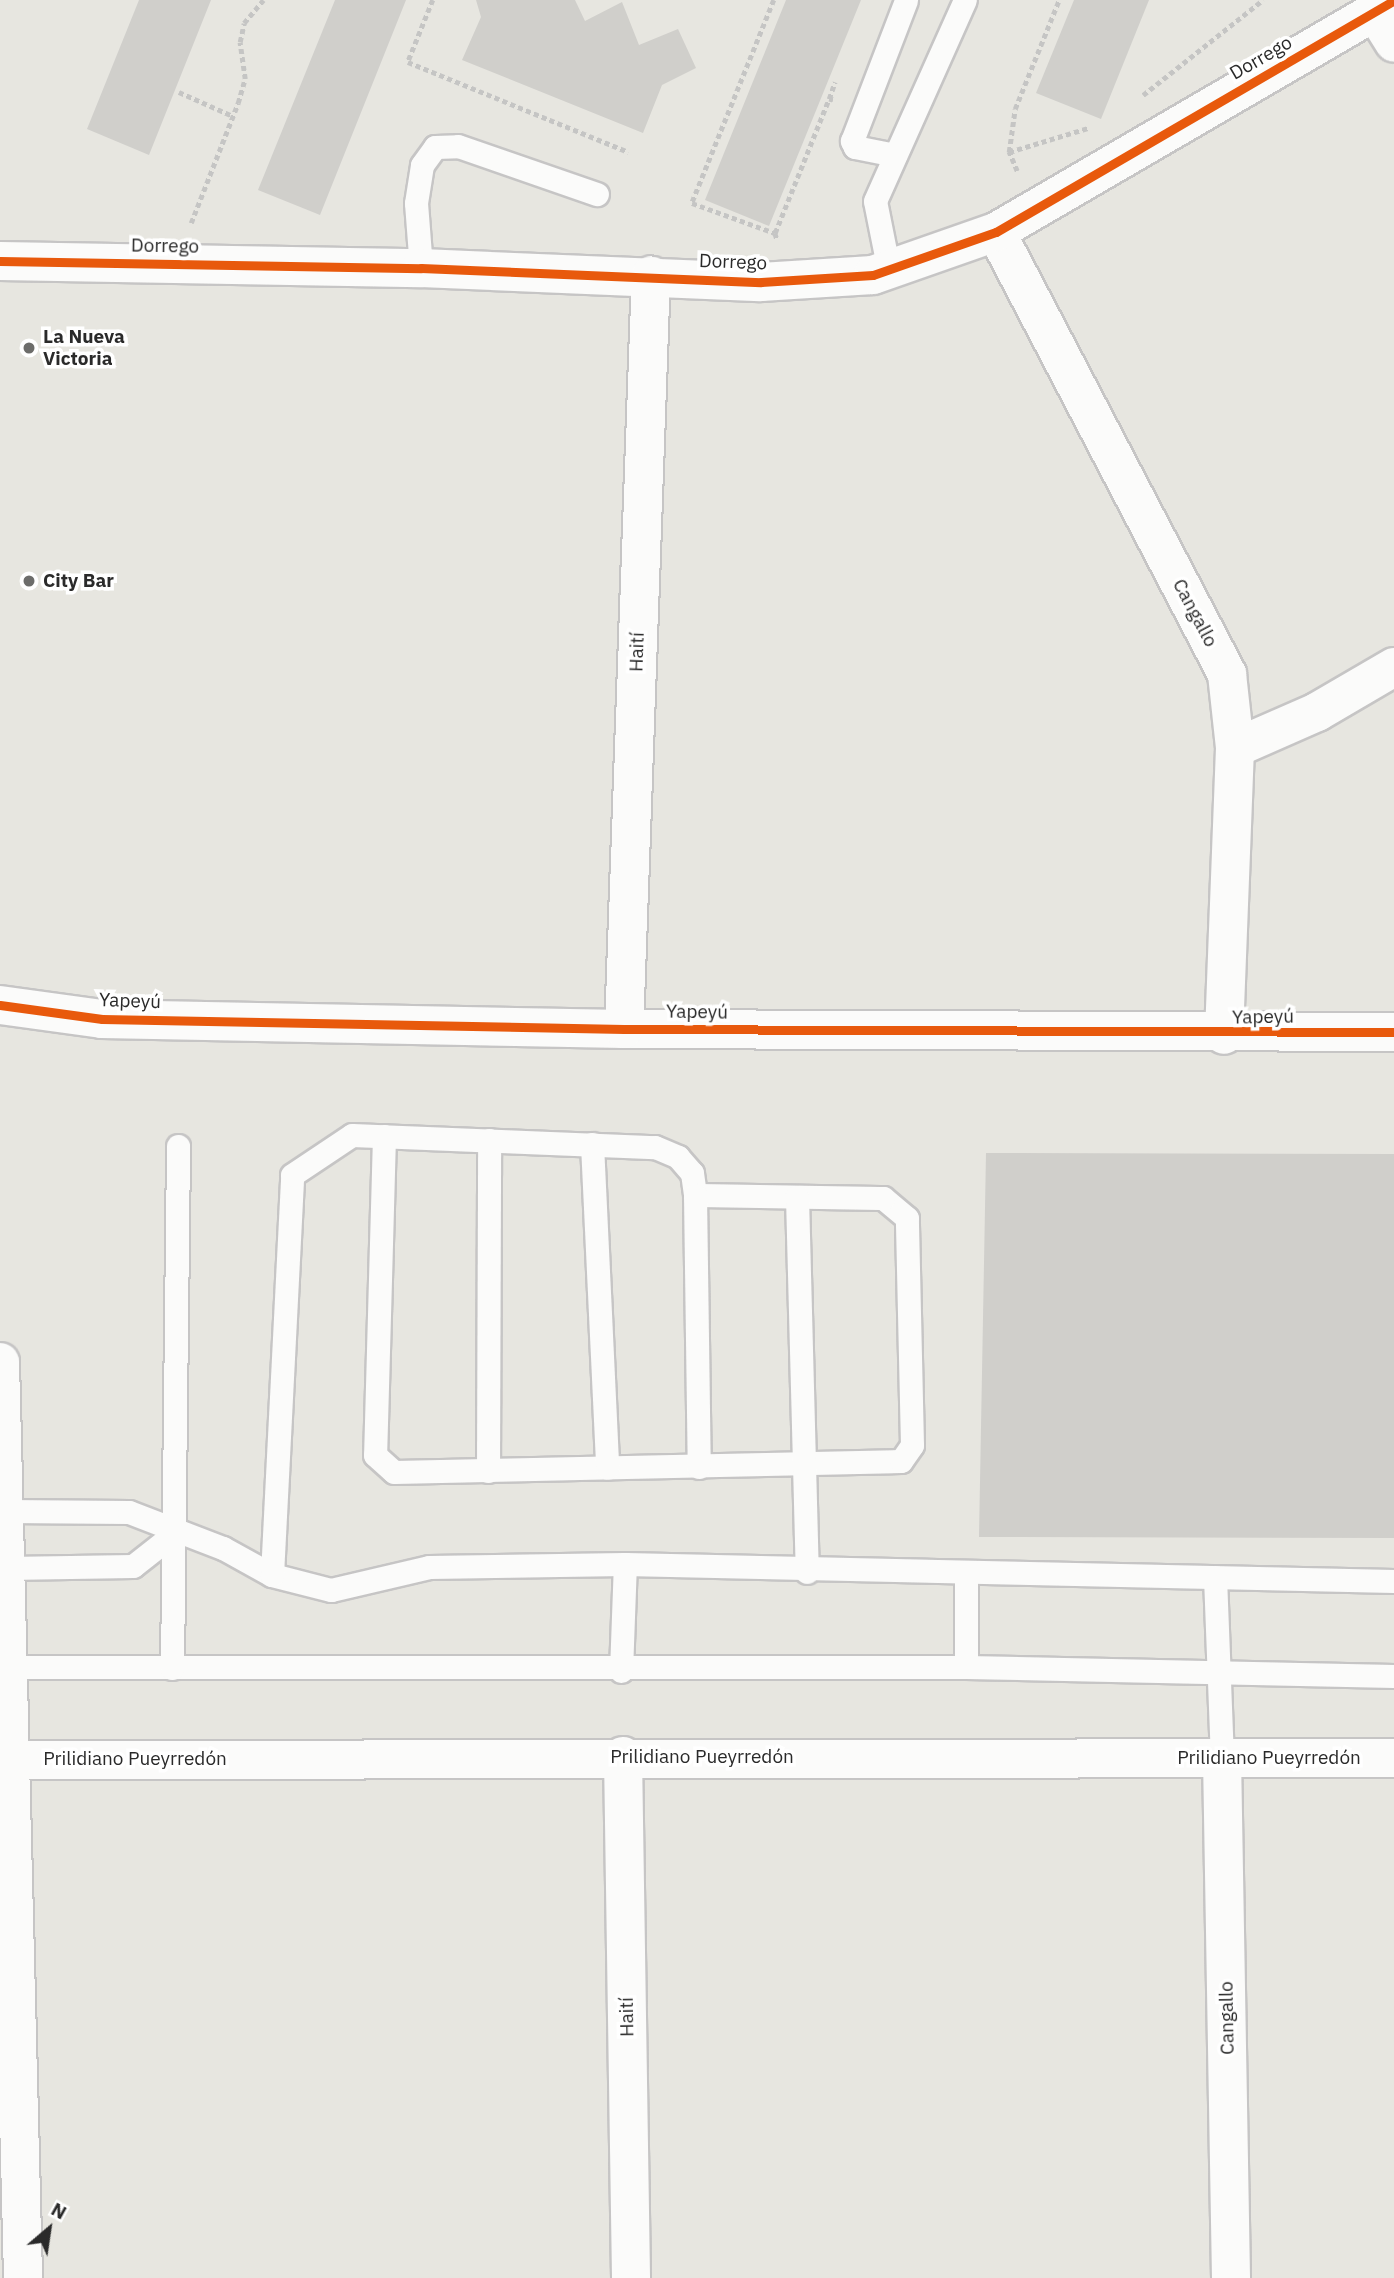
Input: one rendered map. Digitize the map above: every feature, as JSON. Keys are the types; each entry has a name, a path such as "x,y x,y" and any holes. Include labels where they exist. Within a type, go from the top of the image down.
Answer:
{"street":[{"name":"Dorrego","path":"0,261 421,268 651,275 761,282 889,271 996,232 1388,19"},
{"name":"Cangallo","path":"996,232 1227,674 1235,748 1224,1035"},
{"name":"Haití","path":"624,1029 651,275"},
{"path":"1235,748 1317,712 1394,667"},
{"name":"Yapeyú","path":"0,1005 102,1018 624,1029 1224,1035 1394,1032"},
{"path":"0,1362 7,1568 9,1760 6,1986 23,2278"},
{"name":"Haití","path":"623,1756 631,2278"},
{"name":"Prilidiano Pueyrredón","path":"9,1760 623,1756 1394,1758"},
{"name":"Cangallo","path":"1222,1758 1231,2278"}],"lane":[{"path":"895,155 855,147 852,141 906,0"},
{"path":"889,271 875,201 965,0"},
{"path":"421,268 416,203 422,165 435,147 458,146 597,194"},
{"path":"272,1575 292,1175 352,1135 655,1147 678,1157 692,1173 695,1195 699,1467"},
{"path":"384,1136 375,1455 394,1472 885,1465 901,1461 912,1445 907,1218 883,1198 695,1195"},
{"path":"488,1471 489,1140"},
{"path":"592,1144 607,1468"},
{"path":"172,1668 178,1146"},
{"path":"797,1197 807,1572"},
{"path":"4,1491 130,1512 175,1533 223,1548 272,1575 331,1590 429,1566 625,1564 807,1572 966,1572 1394,1581"},
{"path":"7,1568 133,1566 175,1533"},
{"path":"621,1671 625,1564"},
{"path":"966,1572 966,1667"},
{"path":"1215,1577 1222,1758"},
{"path":"8,1667 621,1671 966,1667 1219,1675 1394,1676"}],"path":[{"path":"189,228 233,117 245,79 242,33 251,10 262,0"},
{"path":"433,0 408,62 628,152"},
{"path":"774,0 692,203 775,233"},
{"path":"1033,210 1009,152 1015,109 1059,0"},
{"path":"1132,102 1263,0"},
{"path":"179,92 233,117"},
{"path":"780,246 775,233 829,99"},
{"path":"1009,152 1097,125"}],"building":[{"path":"139,0 211,0 149,155 87,129"},
{"path":"335,0 406,0 320,215 258,190"},
{"path":"476,0 575,0 585,21 622,2 639,45 678,29 696,68 662,85 643,133 462,60 481,17"},
{"path":"786,0 861,0 769,226 705,200"},
{"path":"1074,0 1149,0 1101,119 1036,93"},
{"path":"986,1153 1394,1154 1394,1538 979,1537"}],"cycle path":[{"path":"0,261 421,268 761,282 873,275 996,232 1394,0"},
{"path":"0,1005 102,1019 624,1029 1394,1032"}],"place":[{"name":"La Nueva Victoria","path":"29,348"},
{"name":"City Bar","path":"29,581"}]}
